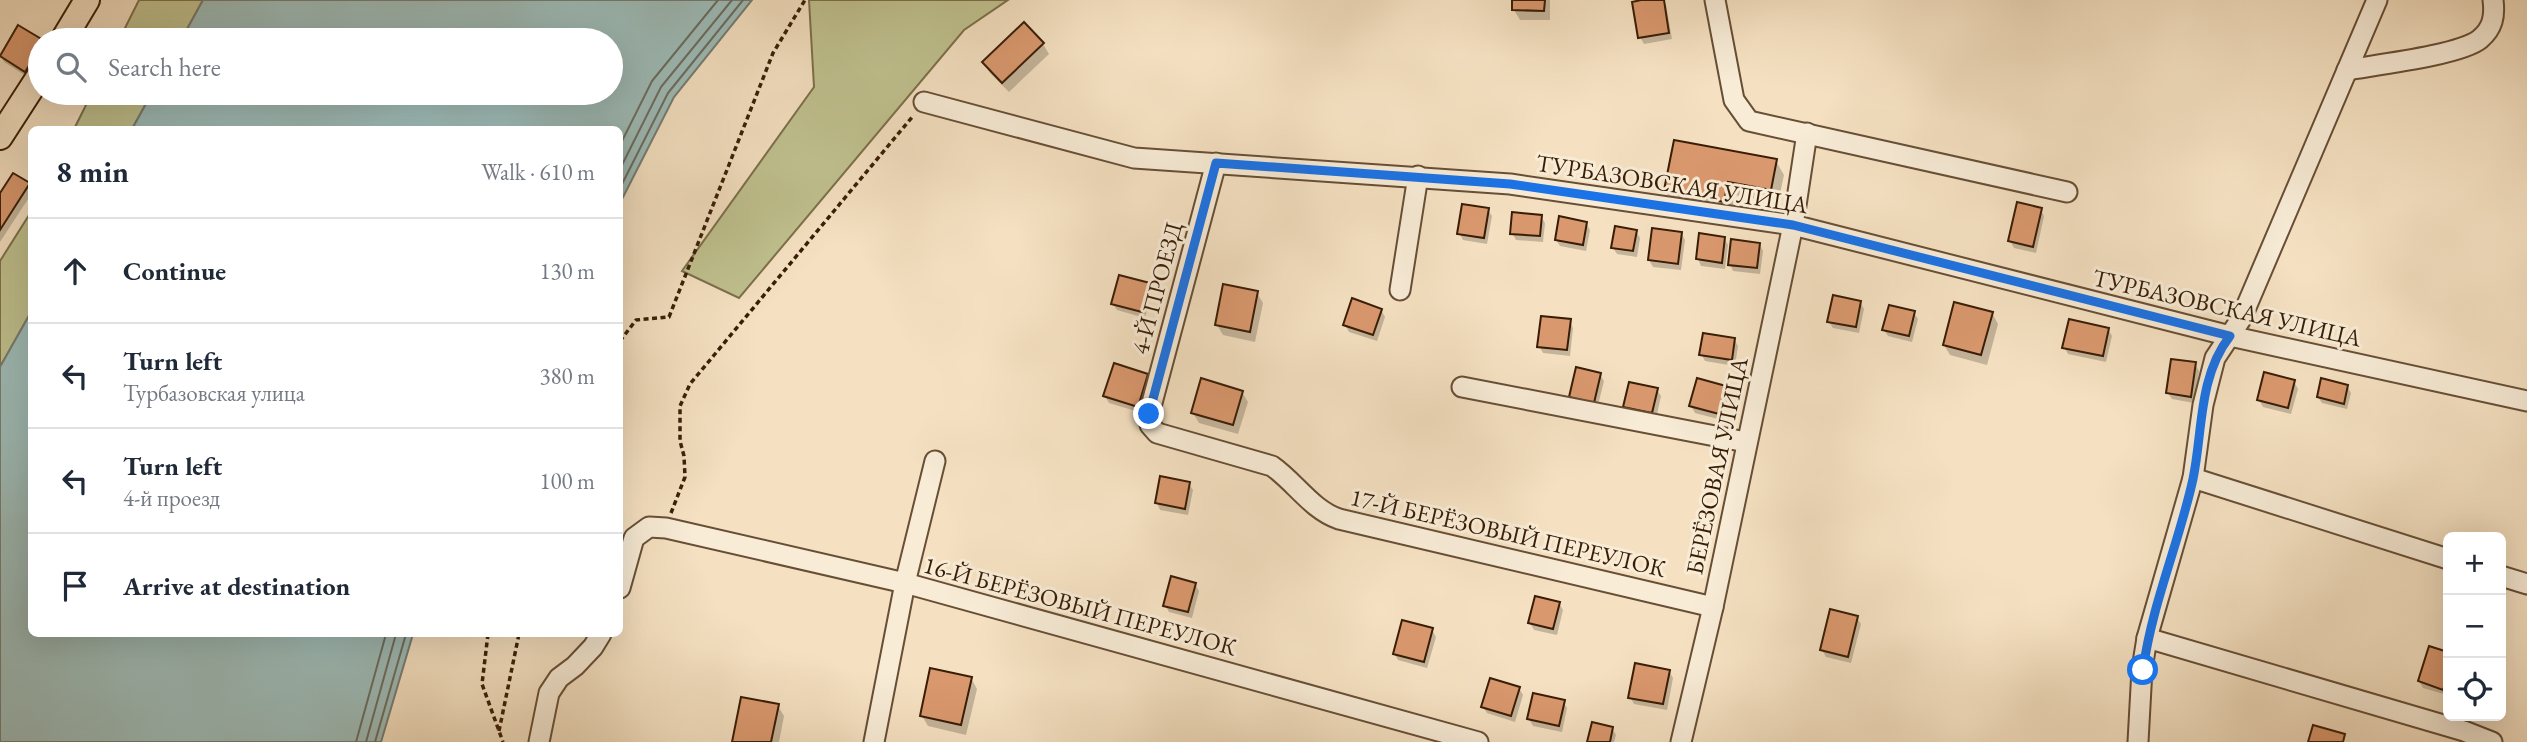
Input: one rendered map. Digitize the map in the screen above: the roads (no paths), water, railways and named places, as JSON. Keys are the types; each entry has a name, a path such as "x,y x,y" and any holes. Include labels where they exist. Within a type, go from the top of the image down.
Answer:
{"main road":[{"path":"70,28 87,0"},
{"path":"0,137 28,94"}],"street":[{"path":"1715,0 1734,100 1749,121 2067,192"},
{"path":"2138,742 2147,638 2193,478 2203,404 2215,358 2241,319 2377,0"},
{"path":"2347,70 2449,51 2479,40 2491,26 2495,12 2493,0"},
{"name":"ТУРБАЗОВСКАЯ УЛИЦА","path":"924,102 1134,158 1510,184 1793,225 2230,336 2527,401"},
{"name":"БЕРЁЗОВАЯ УЛИЦА","path":"1681,742 1713,607 1793,225 1807,133"},
{"name":"4-Й ПРОЕЗД","path":"1150,425 1149,414 1216,163"},
{"path":"1401,290 1418,176"},
{"path":"1462,387 1746,442"},
{"name":"17-Й БЕРЁЗОВЫЙ ПЕРЕУЛОК","path":"1150,425 1157,433 1272,466 1287,476 1320,509 1339,519 1713,607"},
{"path":"874,742 905,583 935,461"},
{"path":"2193,478 2443,557"},
{"name":"16-Й БЕРЁЗОВЫЙ ПЕРЕУЛОК","path":"623,577 634,538 649,527 666,528 905,583 1478,742"},
{"path":"2506,578 2527,584"},
{"path":"539,742 549,693 559,678 575,666 599,637"},
{"path":"2147,638 2464,731 2492,742"}],"water":[{"path":"203,0 752,0 674,97 623,197 623,126 134,126 145,105 623,105 623,28 188,28"},
{"path":"28,317 28,637 412,637 381,742 0,742 0,367"}]}
